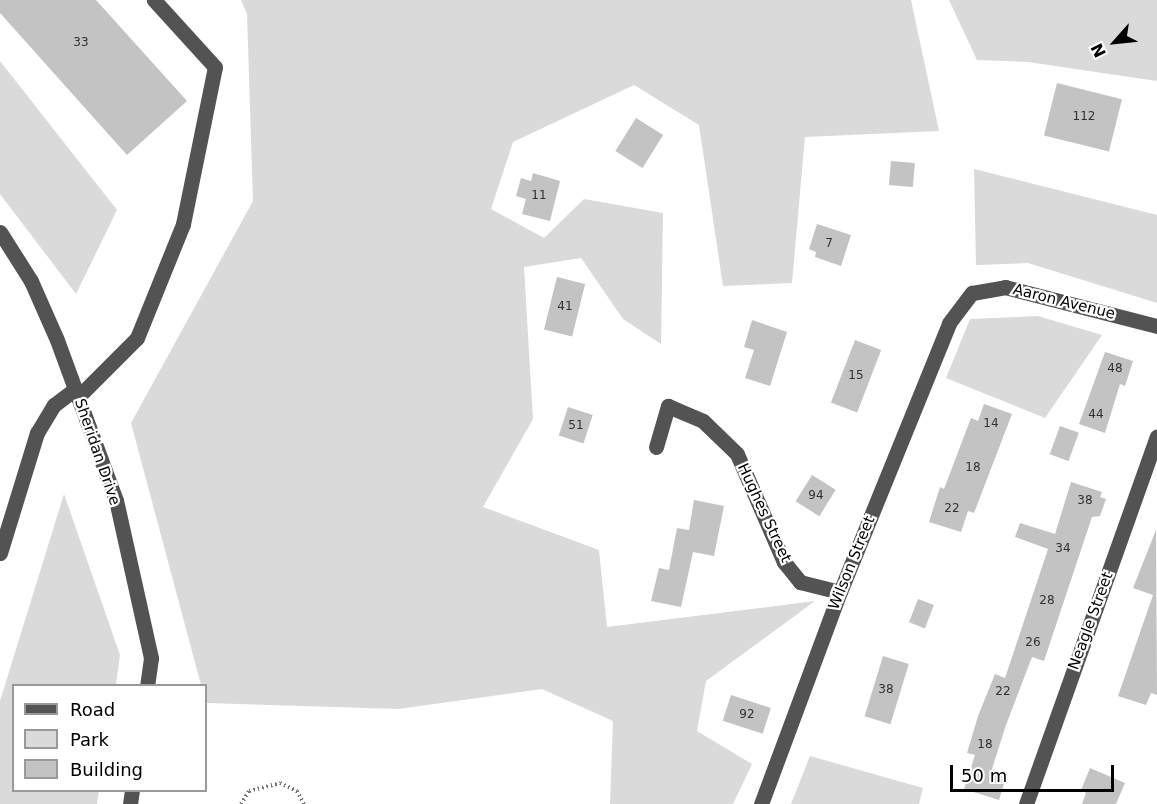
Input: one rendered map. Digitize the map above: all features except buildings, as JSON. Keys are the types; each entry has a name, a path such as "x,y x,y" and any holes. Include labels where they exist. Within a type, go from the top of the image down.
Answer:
{"street":[{"path":"0,553 37,433 54,405 76,393 137,338 183,224 215,66 154,0"},
{"name":"Sheridan Drive","path":"0,232 31,281 116,500 152,658 147,684"},
{"name":"Aaron Avenue","path":"949,323 972,293 1005,287 1157,326"},
{"name":"Wilson Street","path":"761,804 840,592 949,323"},
{"name":"Hughes Street","path":"656,447 668,406 703,421 737,454 784,562 800,582 840,592"},
{"name":"Neagle Street","path":"1026,804 1157,438"}],"path":[{"path":"241,804 249,791 280,783 297,791 304,804"}],"green space":[{"path":"241,0 911,0 939,131 805,137 792,283 723,286 699,125 634,85 513,142 491,209 544,238 584,199 663,213 661,344 623,319 581,258 524,267 533,419 483,507 599,550 607,627 815,601 706,681 697,731 752,764 733,804 610,804 613,721 542,689 398,709 207,703 207,684 201,684 131,423 253,201 247,14"},
{"path":"949,0 1157,0 1157,81 1028,62 977,60"},
{"path":"0,61 117,210 76,294 0,194"},
{"path":"974,169 1157,215 1157,303 1028,263 976,265"},
{"path":"1038,316 1102,335 1045,418 946,378 970,319"},
{"path":"64,494 120,655 116,684 12,684 12,792 99,792 97,804 0,804 0,701"},
{"path":"810,756 923,788 919,804 791,804"}]}
